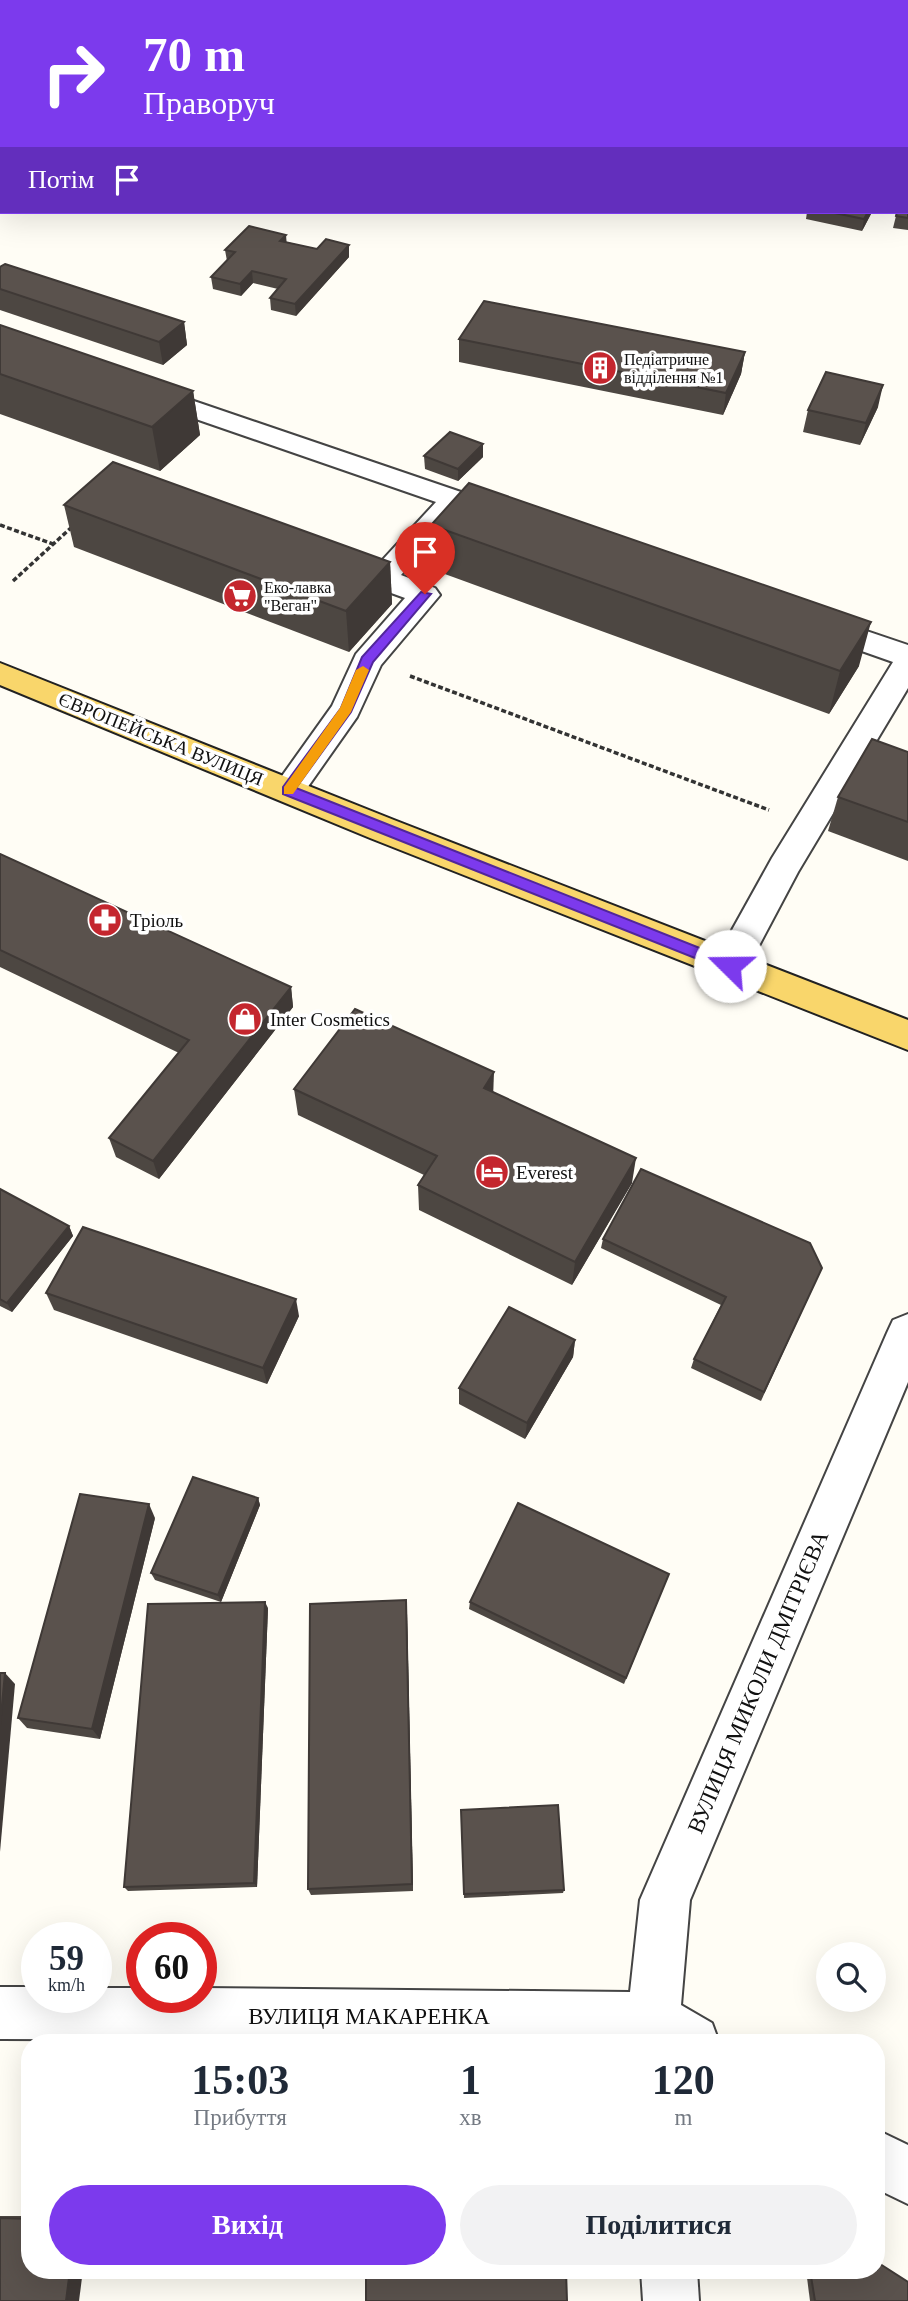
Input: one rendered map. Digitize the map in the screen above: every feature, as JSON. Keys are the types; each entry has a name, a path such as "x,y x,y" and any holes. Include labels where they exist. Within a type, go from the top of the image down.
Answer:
{"main road":[{"name":"ЄВРОПЕЙСЬКА ВУЛИЦЯ","path":"0,673 908,1035"}],"street":[{"path":"117,382 532,526"},
{"path":"382,578 454,499"},
{"path":"288,790 346,709 367,660 425,594 316,555"},
{"path":"791,616 908,656"},
{"path":"730,966 809,825 908,662"},
{"name":"ВУЛИЦЯ МИКОЛИ ДМІТРІЄВА","path":"668,2034 664,1900 908,1333"},
{"name":"ВУЛИЦЯ МАКАРЕНКА","path":"0,2013 668,2034"},
{"path":"885,2162 908,2177"},
{"path":"670,2279 671,2301"}],"path":[{"path":"13,581 82,518"},
{"path":"0,525 53,544"},
{"path":"367,660 809,825"}],"building":[{"path":"840,214 867,214 864,219"},
{"path":"908,214 908,218 896,216"},
{"path":"249,226 286,235 280,241 317,249 326,239 349,245 295,304 270,298 286,279 252,271 240,284 211,277 235,252 225,250"},
{"path":"5,264 184,322 159,342 0,289 0,267"},
{"path":"484,301 745,352 726,393 459,339"},
{"path":"0,325 193,391 152,427 0,374"},
{"path":"826,372 883,385 866,423 808,410"},
{"path":"450,432 483,444 458,469 424,456"},
{"path":"113,462 390,562 346,611 64,505"},
{"path":"469,483 871,622 840,671 431,525"},
{"path":"872,739 908,752 908,822 838,797"},
{"path":"0,854 291,987 153,1161 109,1138 189,1040 0,950"},
{"path":"355,1009 494,1072 484,1088 636,1158 575,1262 418,1185 437,1156 294,1089"},
{"path":"641,1169 810,1243 822,1268 764,1392 694,1359 726,1297 603,1239"},
{"path":"0,1189 69,1226 7,1303 0,1299"},
{"path":"83,1227 296,1299 263,1368 46,1293"},
{"path":"509,1307 575,1340 527,1423 459,1388"},
{"path":"193,1477 258,1498 218,1595 151,1573"},
{"path":"80,1494 149,1504 92,1729 18,1718"},
{"path":"518,1503 669,1574 626,1678 470,1602"},
{"path":"406,1600 412,1884 308,1889 310,1604"},
{"path":"265,1602 254,1883 124,1887 148,1604"},
{"path":"0,1673 5,1673 0,1726"},
{"path":"558,1805 564,1890 464,1894 461,1810"},
{"path":"0,2218 21,2219 21,2279 69,2279 66,2301 0,2301"},
{"path":"885,2267 908,2282 908,2301 815,2301 811,2279 885,2279"},
{"path":"366,2279 566,2279 567,2301 366,2301"}],"slow traffic":[{"path":"289,791 346,709 363,670"}],"place":[{"name":"Педіатричне відділення №1","path":"600,368"},
{"name":"Еко-лавка \"Веган\"","path":"240,596"},
{"name":"Тріоль","path":"105,920"},
{"name":"Inter Cosmetics","path":"245,1019"},
{"name":"Everest","path":"492,1172"}],"route":[{"path":"425,594 367,660 346,709 288,790 730,966"}]}
